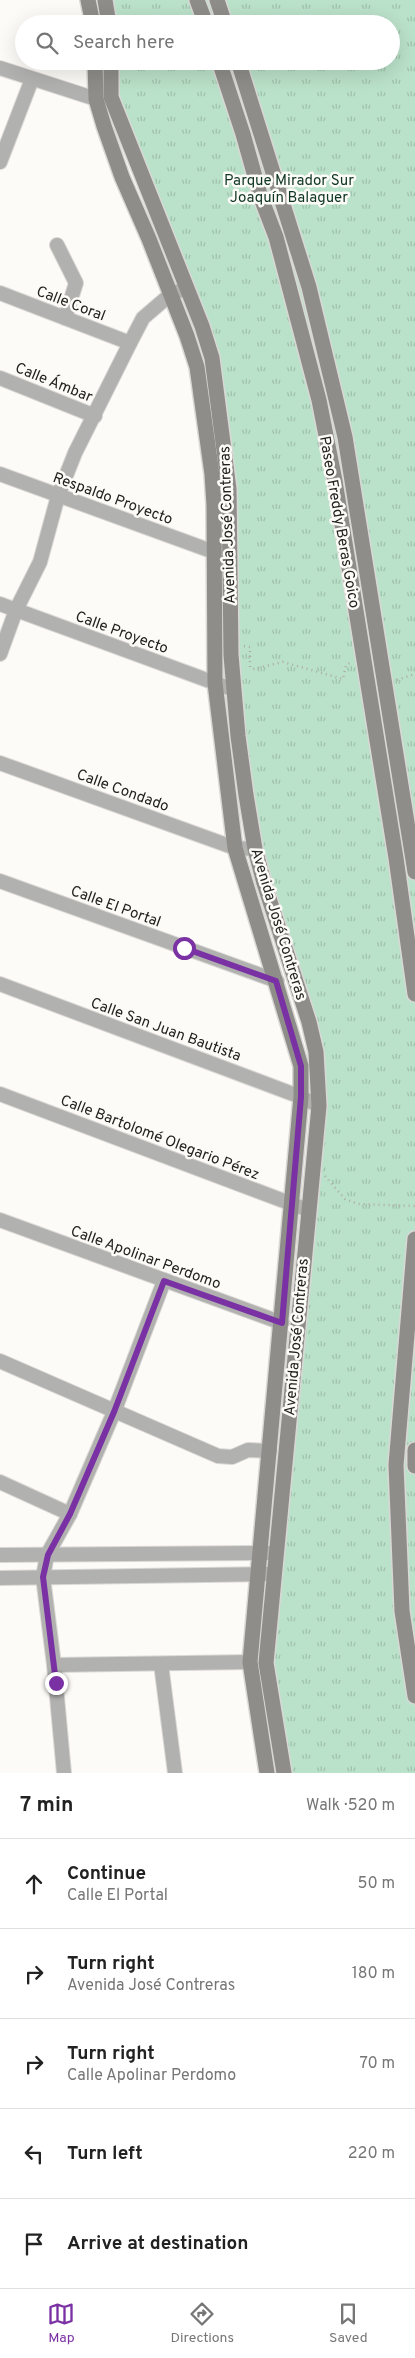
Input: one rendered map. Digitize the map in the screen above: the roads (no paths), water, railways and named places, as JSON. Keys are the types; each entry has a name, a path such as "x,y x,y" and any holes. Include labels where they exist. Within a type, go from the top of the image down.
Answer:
{"main road":[{"path":"88,0 91,15"},
{"path":"105,0 108,15"},
{"path":"197,0 203,15"},
{"path":"217,0 222,15"},
{"name":"Avenida José Contreras","path":"95,70 96,99 122,178 171,294 197,367 212,474 215,683 235,848 301,1066 301,1097 282,1323 250,1662 266,1773"},
{"name":"Avenida José Contreras","path":"111,70 111,97 187,288 212,358 224,447 230,521 231,648 238,736 255,849 270,903 309,1022 318,1062 319,1106 266,1663 284,1773"},
{"name":"Paseo Freddy Beras Goico","path":"222,70 261,198 276,237 306,348 335,481 415,994"},
{"name":"Paseo Freddy Beras Goico","path":"241,70 295,238 326,355 345,437 388,681 415,872"},
{"path":"368,684 388,681"},
{"path":"415,1240 396,1465 402,1611 415,1696"},
{"path":"415,1450 415,1466"}],"street":[{"path":"0,68 96,99"},
{"path":"2,153 32,79"},
{"path":"56,245 76,283 65,318"},
{"path":"0,654 16,610 40,562 58,496 75,453 130,342 143,318 171,294 187,288"},
{"name":"Calle Coral","path":"0,293 130,342"},
{"name":"Calle Ámbar","path":"0,378 95,416"},
{"name":"Respaldo Proyecto","path":"0,474 214,552"},
{"name":"Calle Proyecto","path":"0,604 234,690"},
{"name":"Calle Condado","path":"0,763 235,848 255,849"},
{"name":"Calle El Portal","path":"0,881 276,981"},
{"name":"Calle San Juan Bautista","path":"0,984 301,1097 319,1106"},
{"name":"Calle Bartolomé Olegario Pérez","path":"0,1094 308,1210"},
{"name":"Calle Apolinar Perdomo","path":"0,1220 282,1323"},
{"path":"64,1773 54,1665 43,1577 48,1555 70,1514 114,1412 164,1281"},
{"path":"0,1361 218,1456 232,1457 248,1450 270,1451"},
{"path":"0,1482 70,1514"},
{"path":"0,1555 276,1553"},
{"path":"0,1578 274,1574"},
{"path":"54,1665 250,1662"},
{"path":"160,1664 175,1773"}],"park label":[{"name":"Parque Mirador Sur Joaquín Balaguer","path":"289,188"}]}
